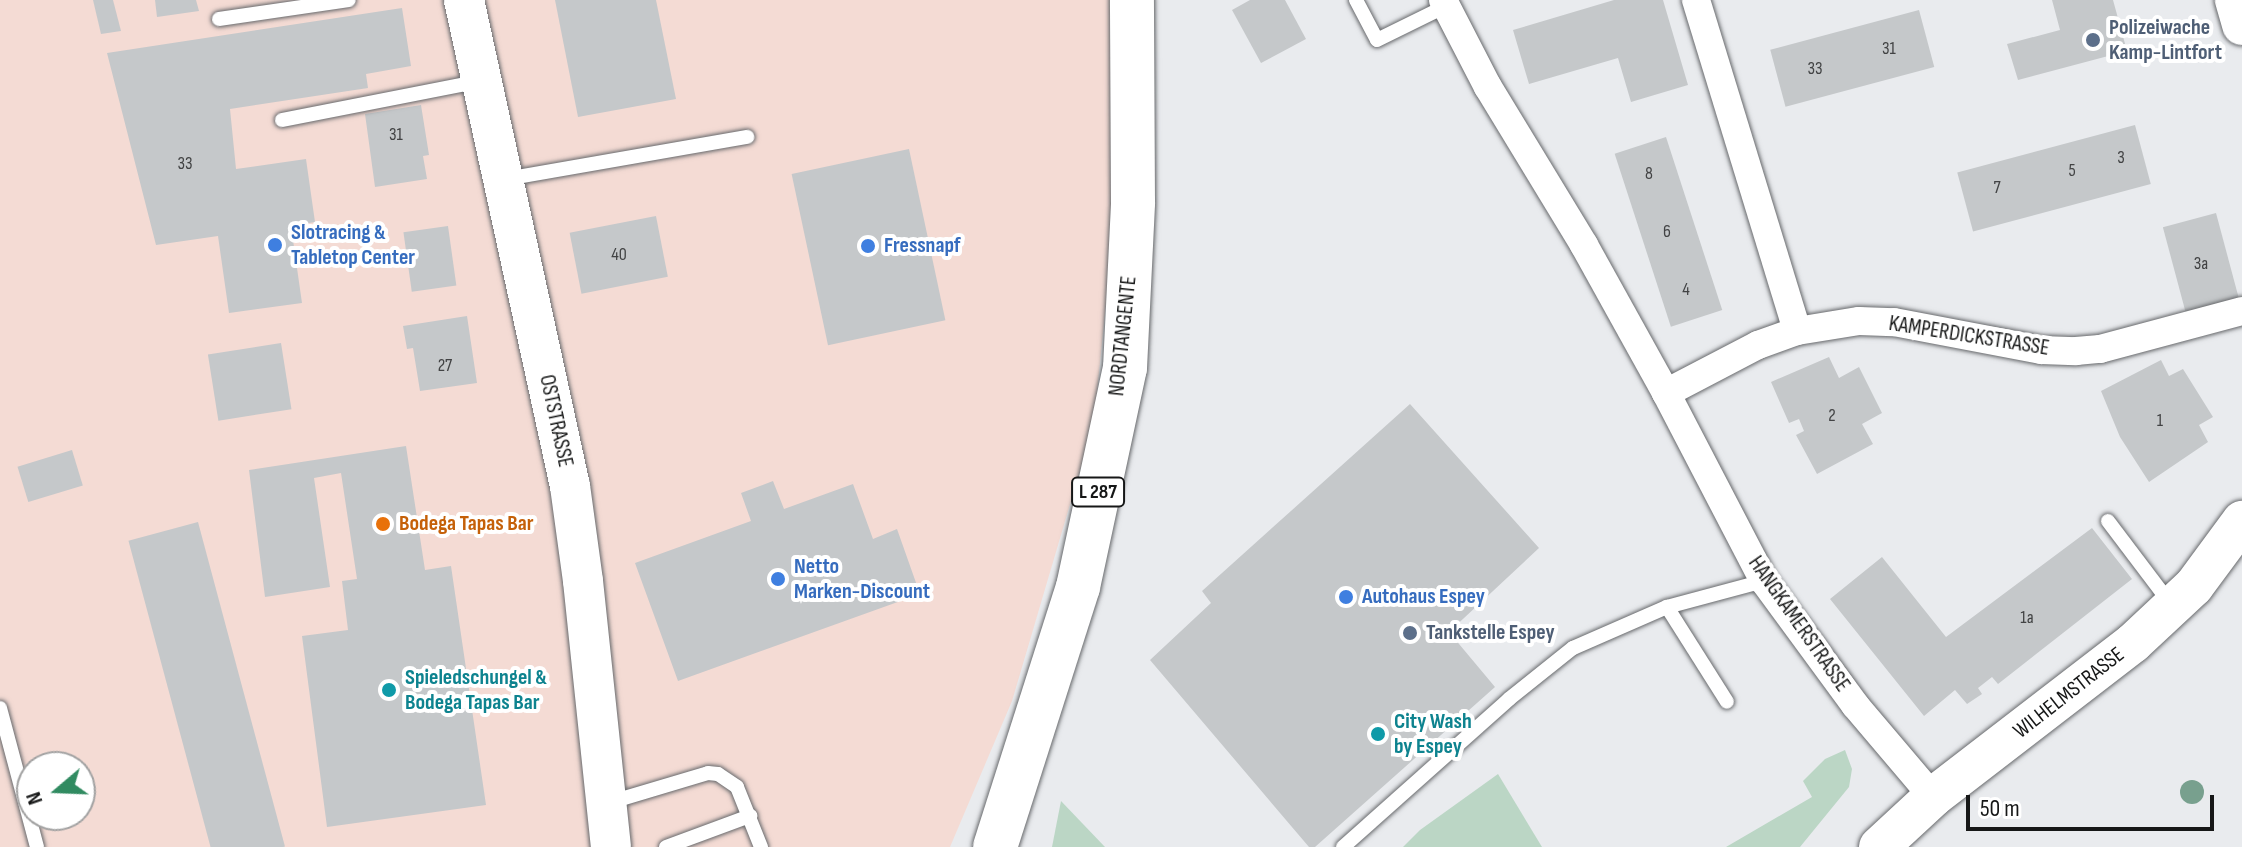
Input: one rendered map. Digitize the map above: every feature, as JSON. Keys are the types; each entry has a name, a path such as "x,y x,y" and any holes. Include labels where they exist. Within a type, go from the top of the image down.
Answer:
{"main road":[{"name":"NORDTANGENTE","path":"995,847 1078,587 1125,368 1133,202 1132,0"}],"street":[{"name":"OSTSTRASSE","path":"464,0 570,486 611,847"},
{"path":"1666,393 1747,350 1797,331 1696,0"},
{"path":"2235,0 2242,25"},
{"name":"HANGKAMERSTRASSE","path":"1445,3 1488,87 1584,245 1666,393 1764,581 1855,705 1933,797"},
{"name":"KAMPERDICKSTRASSE","path":"1797,331 1844,323 1894,322 2026,348 2076,351 2100,349 2242,311"},
{"name":"WILHELMSTRASSE","path":"1879,847 1933,797 2060,702 2172,606 2194,586 2242,521"}],"lane":[{"path":"219,19 349,0"},
{"path":"1356,0 1377,40 1445,3"},
{"path":"282,120 481,81"},
{"path":"502,180 747,137"},
{"path":"2108,521 2172,606"},
{"path":"1343,847 1509,699 1573,648 1667,607 1764,581"},
{"path":"1667,607 1727,702"},
{"path":"0,708 37,847"},
{"path":"607,803 708,773 718,774 737,787 761,847"},
{"path":"666,847 750,816"}],"shaded area":[{"path":"0,0 1112,0 1123,131 1094,423 1012,701 950,847 0,847"}],"green space":[{"path":"1845,750 1852,769 1849,787 1800,847 1726,847 1812,797 1803,781 1825,759"},
{"path":"1498,774 1542,847 1403,847 1420,830"},
{"path":"1061,801 1105,847 1052,847"}],"building":[{"path":"93,0 113,0 121,31 101,34"},
{"path":"155,0 196,0 199,11 157,17"},
{"path":"555,0 656,0 676,99 578,117"},
{"path":"1250,0 1285,0 1306,39 1261,63 1232,10"},
{"path":"1614,0 1663,0 1688,85 1631,102 1618,58 1529,84 1513,30"},
{"name":"Polizeiwache Kamp-Lintfort","path":"2052,0 2113,0 2127,51 2018,80 2007,44 2060,30"},
{"path":"402,8 411,66 366,74 368,88 230,109 236,169 306,159 315,222 291,226 302,303 229,313 218,236 156,245 107,53"},
{"path":"1919,10 1934,67 1786,107 1770,50"},
{"path":"421,105 429,155 423,156 427,179 375,187 365,114"},
{"path":"2135,125 2151,184 1973,232 1957,173"},
{"path":"1666,137 1722,310 1671,327 1615,154"},
{"name":"Fressnapf","path":"909,149 945,320 828,345 792,174"},
{"path":"2216,213 2240,301 2186,315 2163,227"},
{"path":"656,216 668,277 581,294 570,233"},
{"path":"448,226 456,285 412,292 403,232"},
{"path":"467,316 477,383 420,391 413,348 407,349 403,326"},
{"path":"281,343 291,409 218,421 208,355"},
{"path":"1829,357 1839,378 1859,367 1882,413 1862,424 1873,444 1817,474 1796,435 1804,431 1799,419 1789,423 1771,382"},
{"path":"2161,360 2169,376 2183,369 2213,417 2199,425 2208,442 2149,482 2120,437 2101,391"},
{"name":"Autohaus Espey","path":"1410,404 1539,548 1449,632 1495,687 1315,847 1309,847 1150,660 1211,603 1202,591"},
{"name":"Spieledschungel & Bodega Tapas Bar","path":"406,446 425,570 451,566 486,805 327,827 302,636 348,630 342,581 357,579 341,473 314,478 330,587 265,597 249,470"},
{"path":"72,450 83,485 28,502 17,467"},
{"name":"Netto Marken-Discount","path":"773,481 784,509 853,484 873,539 897,529 920,594 678,681 635,563 751,521 741,493"},
{"path":"198,522 285,847 211,847 128,541"},
{"path":"2092,528 2132,579 1998,684 1992,677 1978,688 1982,694 1967,704 1955,690 1924,716 1830,599 1882,557 1946,637"}],"place":[{"name":"Polizeiwache Kamp-Lintfort","path":"2093,40"},
{"name":"Slotracing & Tabletop Center","path":"275,245"},
{"name":"Fressnapf","path":"868,246"},
{"name":"Bodega Tapas Bar","path":"383,524"},
{"name":"Netto Marken-Discount","path":"778,579"},
{"name":"Autohaus Espey","path":"1346,597"},
{"name":"Tankstelle Espey","path":"1410,633"},
{"name":"Spieledschungel & Bodega Tapas Bar","path":"389,690"},
{"name":"City Wash by Espey","path":"1378,734"}]}
